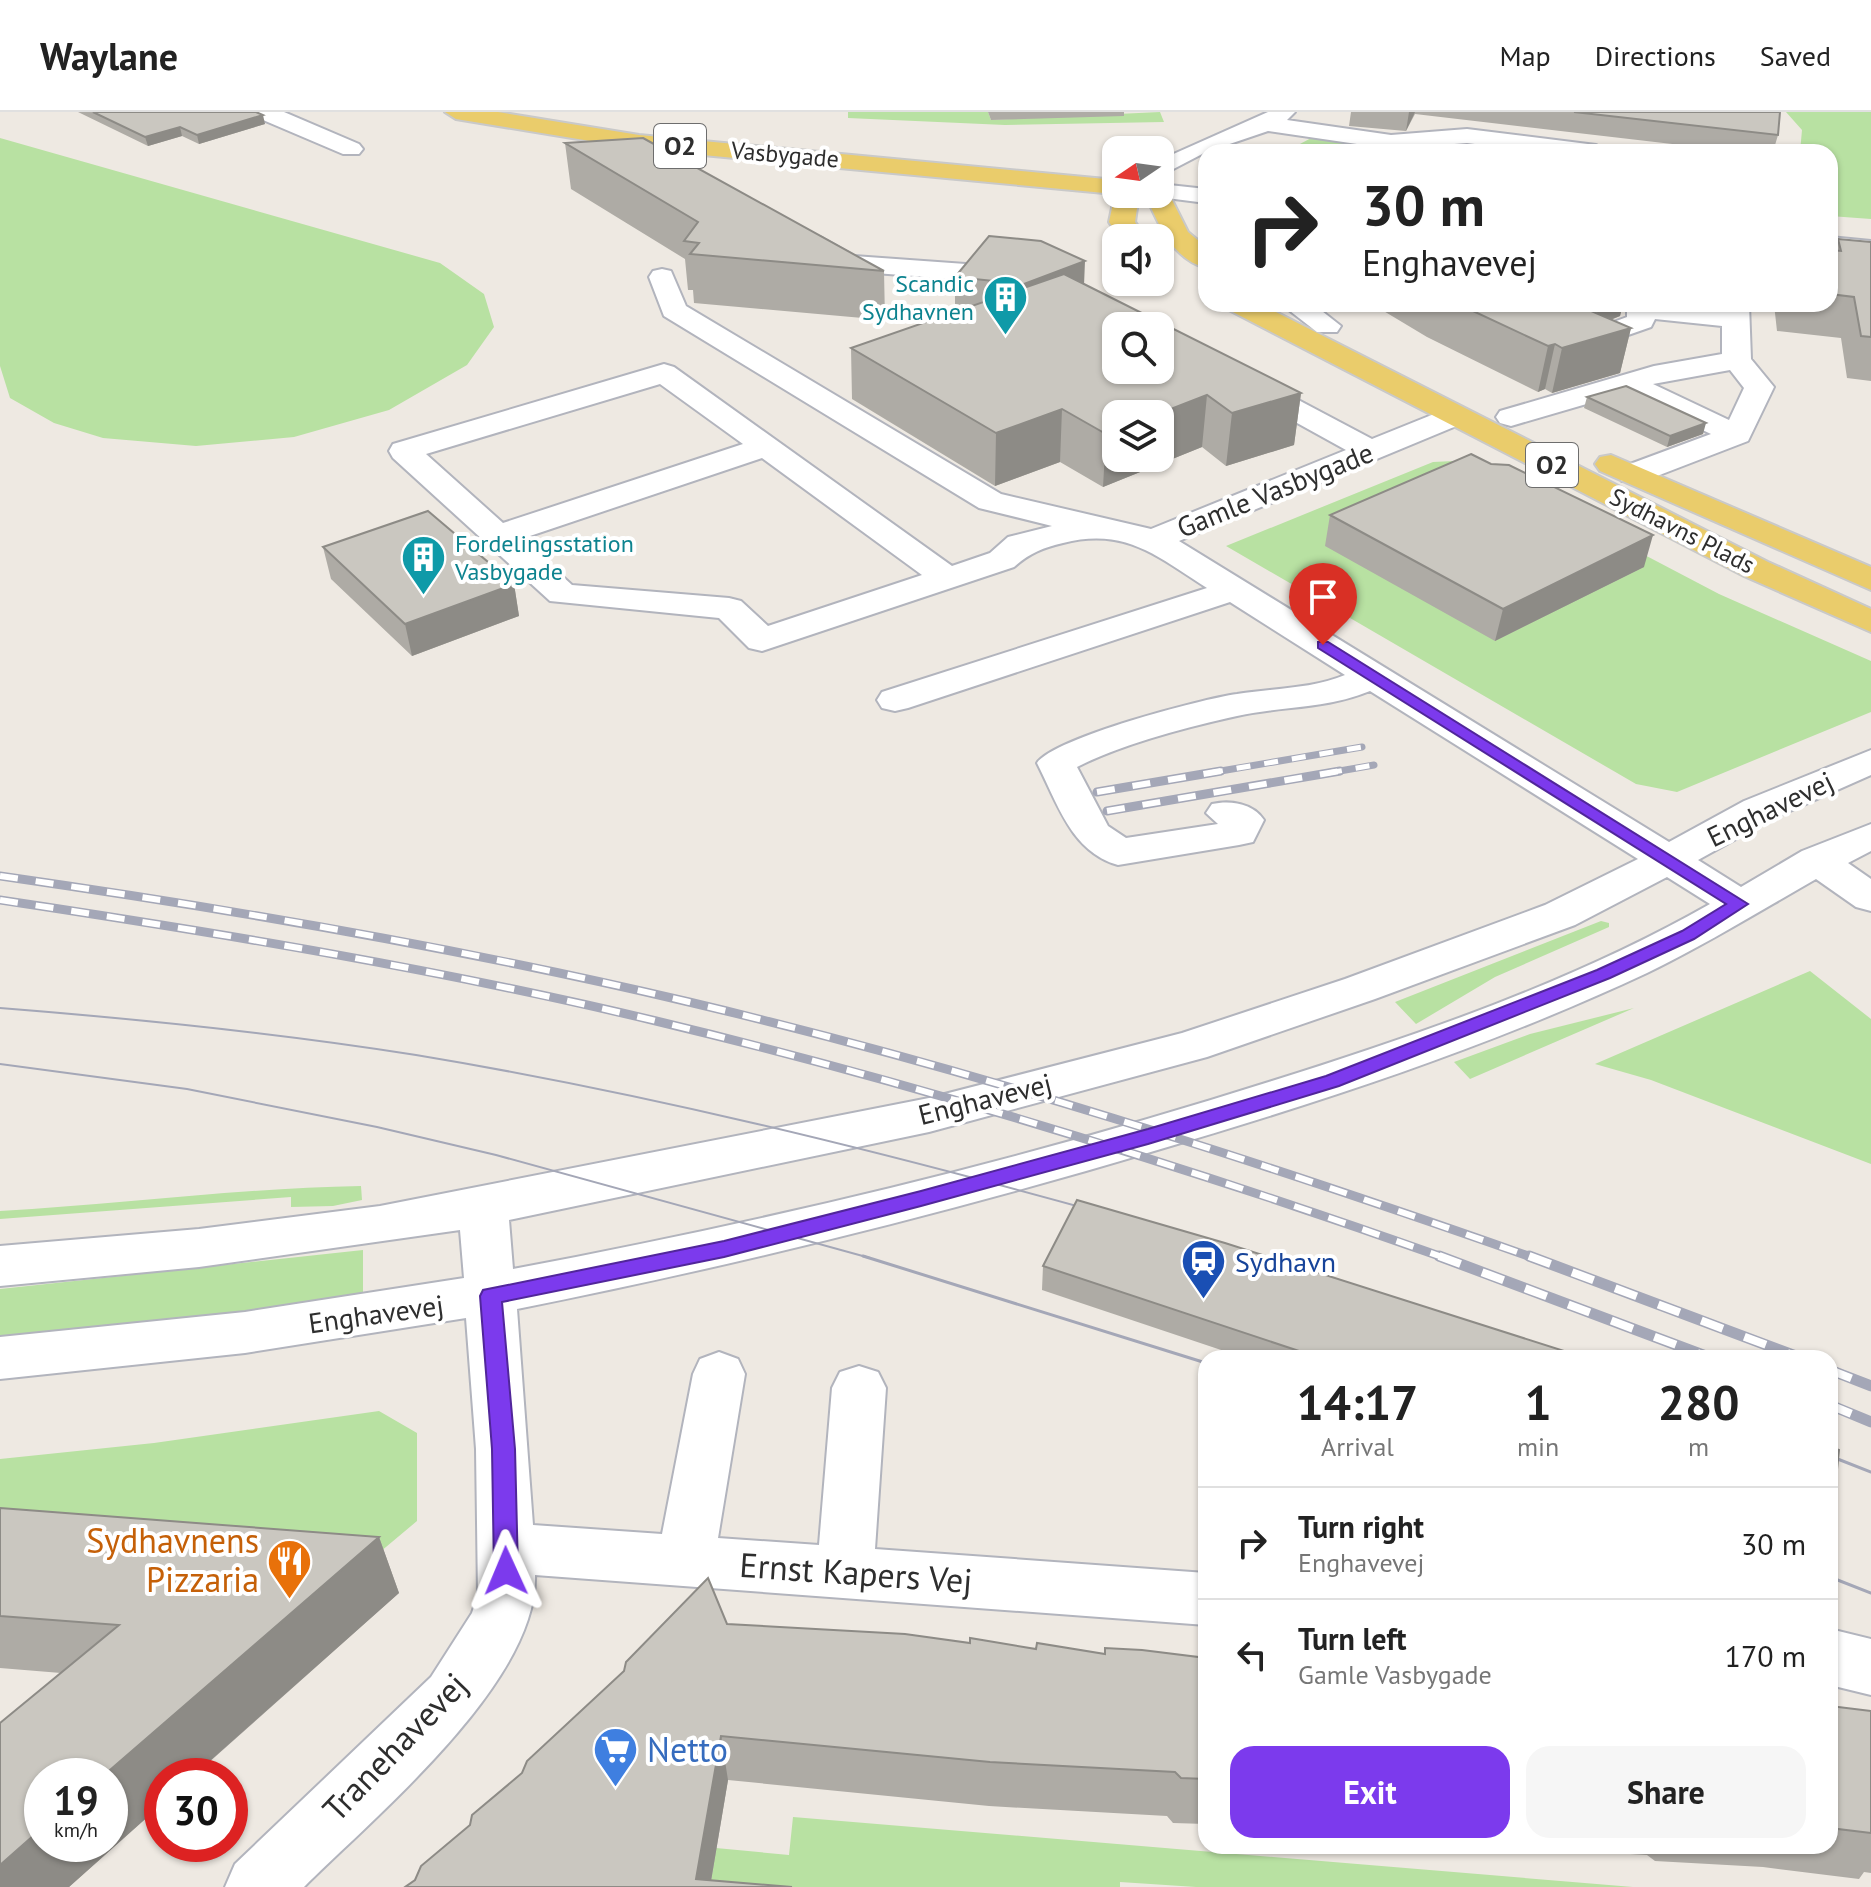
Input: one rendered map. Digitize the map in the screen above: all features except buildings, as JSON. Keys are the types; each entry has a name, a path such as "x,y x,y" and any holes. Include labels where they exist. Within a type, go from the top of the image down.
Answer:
{"main road":[{"name":"Vasbygade","path":"456,112 639,142 1102,186"},
{"path":"968,149 1102,163"},
{"path":"1166,208 1177,236 1198,272"},
{"name":"Sydhavns Plads","path":"1254,312 1756,569 1871,622"},
{"name":"O2","path":"1302,312 1327,326"},
{"name":"Sydhavns Plads","path":"1327,326 1633,474 1870,577"}],"street":[{"path":"264,112 351,149"},
{"path":"1246,144 1269,121"},
{"path":"1209,144 1269,121 1391,142 1467,136 1532,144"},
{"path":"1174,163 1198,150"},
{"path":"1174,171 1198,173"},
{"path":"1174,195 1198,200"},
{"path":"798,231 848,263 1041,277"},
{"path":"1838,232 1871,235"},
{"path":"1838,246 1871,249"},
{"path":"662,277 674,310 990,501 1154,540"},
{"path":"1307,312 1327,326"},
{"path":"1530,312 1591,340 1641,321 1641,312"},
{"path":"1633,474 1737,435 1759,387 1737,360 1735,312"},
{"path":"1174,343 1370,451"},
{"path":"1511,417 1664,372 1737,360"},
{"path":"946,577 664,373 404,451 562,594 729,608 762,640 1002,560 1020,544 1093,525"},
{"path":"1627,383 1737,435"},
{"name":"Gamle Vasbygade","path":"1154,540 1455,416"},
{"path":"497,536 766,447"},
{"name":"Gamle Vasbygade","path":"1154,540 1739,904"},
{"path":"895,700 1234,590"},
{"path":"1226,813 1244,820 1239,833 1118,852 1092,833 1056,763 1087,747 1234,705 1336,692 1373,676"},
{"name":"Enghavevej","path":"0,1266 199,1248 380,1225 483,1207 929,1115 1191,1046 1530,927 1617,888 1758,810 1871,761"},
{"name":"Enghavevej","path":"0,1358 318,1323 491,1296 724,1249 1148,1137 1332,1081 1604,974 1688,935 1816,860 1871,836"},
{"path":"1816,860 1871,898"},
{"name":"Tranehavevej","path":"258,1887 452,1697 498,1624 507,1595 503,1449 483,1207"},
{"path":"685,1561 719,1374"},
{"path":"845,1573 859,1388"},
{"name":"Ernst Kapers Vej","path":"506,1548 1198,1598"},
{"path":"1838,1659 1871,1667"}],"green space":[{"path":"848,112 988,112 991,120 1160,112 1164,122 1005,125 848,118"},
{"path":"1786,112 1871,112 1871,219 1838,217 1838,144 1801,144 1802,130"},
{"path":"1313,137 1387,144 1300,144"},
{"path":"0,138 440,263 484,294 494,327 467,365 389,410 294,437 196,446 103,438 54,423 10,398 0,366"},
{"path":"1454,461 1477,467 1719,594 1871,661 1871,712 1677,792 1636,784 1226,546 1433,462"},
{"path":"1601,921 1609,923 1609,927 1495,977 1416,1024 1395,1002"},
{"path":"1810,971 1871,1019 1871,1164 1651,1080 1595,1064"},
{"path":"1634,1008 1470,1079 1454,1062 1530,1034"},
{"path":"361,1186 362,1200 333,1206 291,1207 291,1197 0,1219 0,1211"},
{"path":"363,1250 363,1294 232,1313 0,1336 0,1289"},
{"path":"379,1411 417,1433 417,1521 380,1552 0,1521 0,1459 154,1443"},
{"path":"793,1817 1198,1851 1198,1854 1237,1854 1633,1887 1196,1887 1120,1882 1120,1887 710,1887 716,1848 789,1855"}],"tram line":[{"path":"0,1008 260,1033 502,1070 757,1124 1095,1211"},
{"path":"0,1064 187,1089 377,1127 496,1155 865,1257"},
{"path":"865,1257 870,1258"},
{"path":"865,1257 1198,1361"},
{"path":"1838,1459 1871,1472"},
{"path":"1838,1580 1871,1593"}],"railway":[{"path":"1209,773 1362,747"},
{"path":"1328,773 1374,765"},
{"path":"1097,792 1221,771"},
{"path":"1107,811 1340,771"},
{"path":"0,876 259,916 432,947 689,1002 903,1057 1115,1119 1325,1186 1534,1258"},
{"path":"0,900 329,953 656,1021 855,1072 1053,1129 1250,1191 1445,1258"},
{"path":"1439,1256 1690,1350"},
{"path":"1529,1256 1780,1350"},
{"path":"1838,1373 1871,1386"},
{"path":"1838,1408 1871,1422"}],"place":[{"name":"Scandic Sydhavnen","path":"1005,337"},
{"name":"Fordelingsstation Vasbygade","path":"424,597"},
{"name":"Sydhavn","path":"1204,1301"},
{"name":"Sydhavnens Pizzaria","path":"290,1600"},
{"name":"Netto","path":"616,1789"}],"route":[{"path":"506,1571 503,1449 491,1296 724,1249 1053,1164 1332,1081 1604,974 1688,935 1739,904 1323,645"}]}
